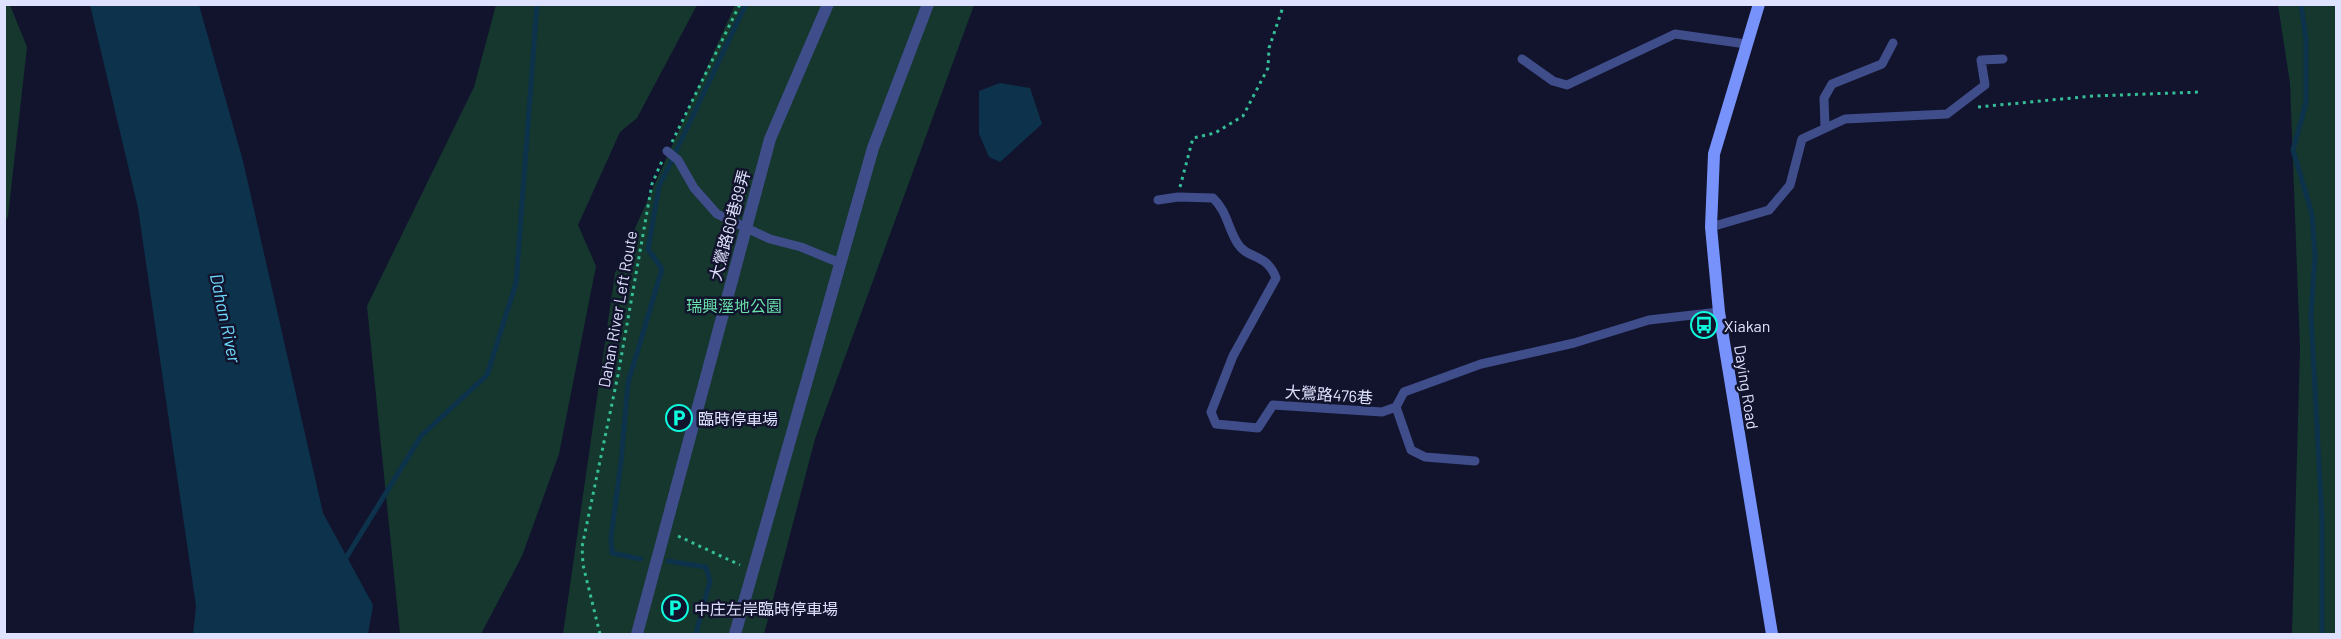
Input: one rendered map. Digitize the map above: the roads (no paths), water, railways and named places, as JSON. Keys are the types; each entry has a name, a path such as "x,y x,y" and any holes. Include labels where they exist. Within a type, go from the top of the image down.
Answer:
{"street":[{"name":"大鶯路60巷89弄","path":"637,634 770,139 828,4"},
{"path":"735,634 873,148 927,4"},
{"name":"Daying Road","path":"1759,4 1714,154 1711,227 1719,312 1772,634"}],"lane":[{"path":"1522,59 1553,81 1567,85 1675,34 1746,44"},
{"path":"1825,128 1824,98 1832,84 1881,64 1893,43"},
{"path":"1711,227 1769,210 1790,185 1802,139 1845,119 1947,114 1984,85 1981,60 2003,59"},
{"path":"667,150 678,160 694,188 717,214 770,239 840,263"},
{"name":"大鶯路476巷","path":"1158,200 1178,197 1213,198 1221,206 1239,246 1272,266 1276,278 1233,356 1211,412 1216,424 1258,428 1273,405 1382,412 1396,407 1404,393 1481,364 1574,343 1649,320 1719,312"},
{"path":"1396,407 1411,450 1425,457 1475,461"}],"water":[{"name":"Dahan River","path":"90,5 199,5 243,161 323,513 373,605 368,634 193,634 196,606 138,208"},
{"path":"1000,83 1030,88 1042,124 1000,162 989,157 979,134 979,91"}],"waterway":[{"path":"344,561 421,436 487,375 516,283 537,4"},
{"path":"676,151 746,4"},
{"path":"2301,4 2306,39 2306,103 2293,150 2312,214 2315,256 2311,315 2322,519 2322,634"},
{"path":"641,559 612,553 611,537 628,383 662,269 648,249 659,186 672,160"},
{"path":"668,561 706,567 710,581 696,634"}],"place":[{"name":"Xiakan","path":"1704,325"},
{"name":"臨時停車場","path":"679,418"},
{"name":"中庄左岸臨時停車場","path":"675,608"}],"park label":[{"name":"瑞興溼地公園","path":"734,305"}]}
